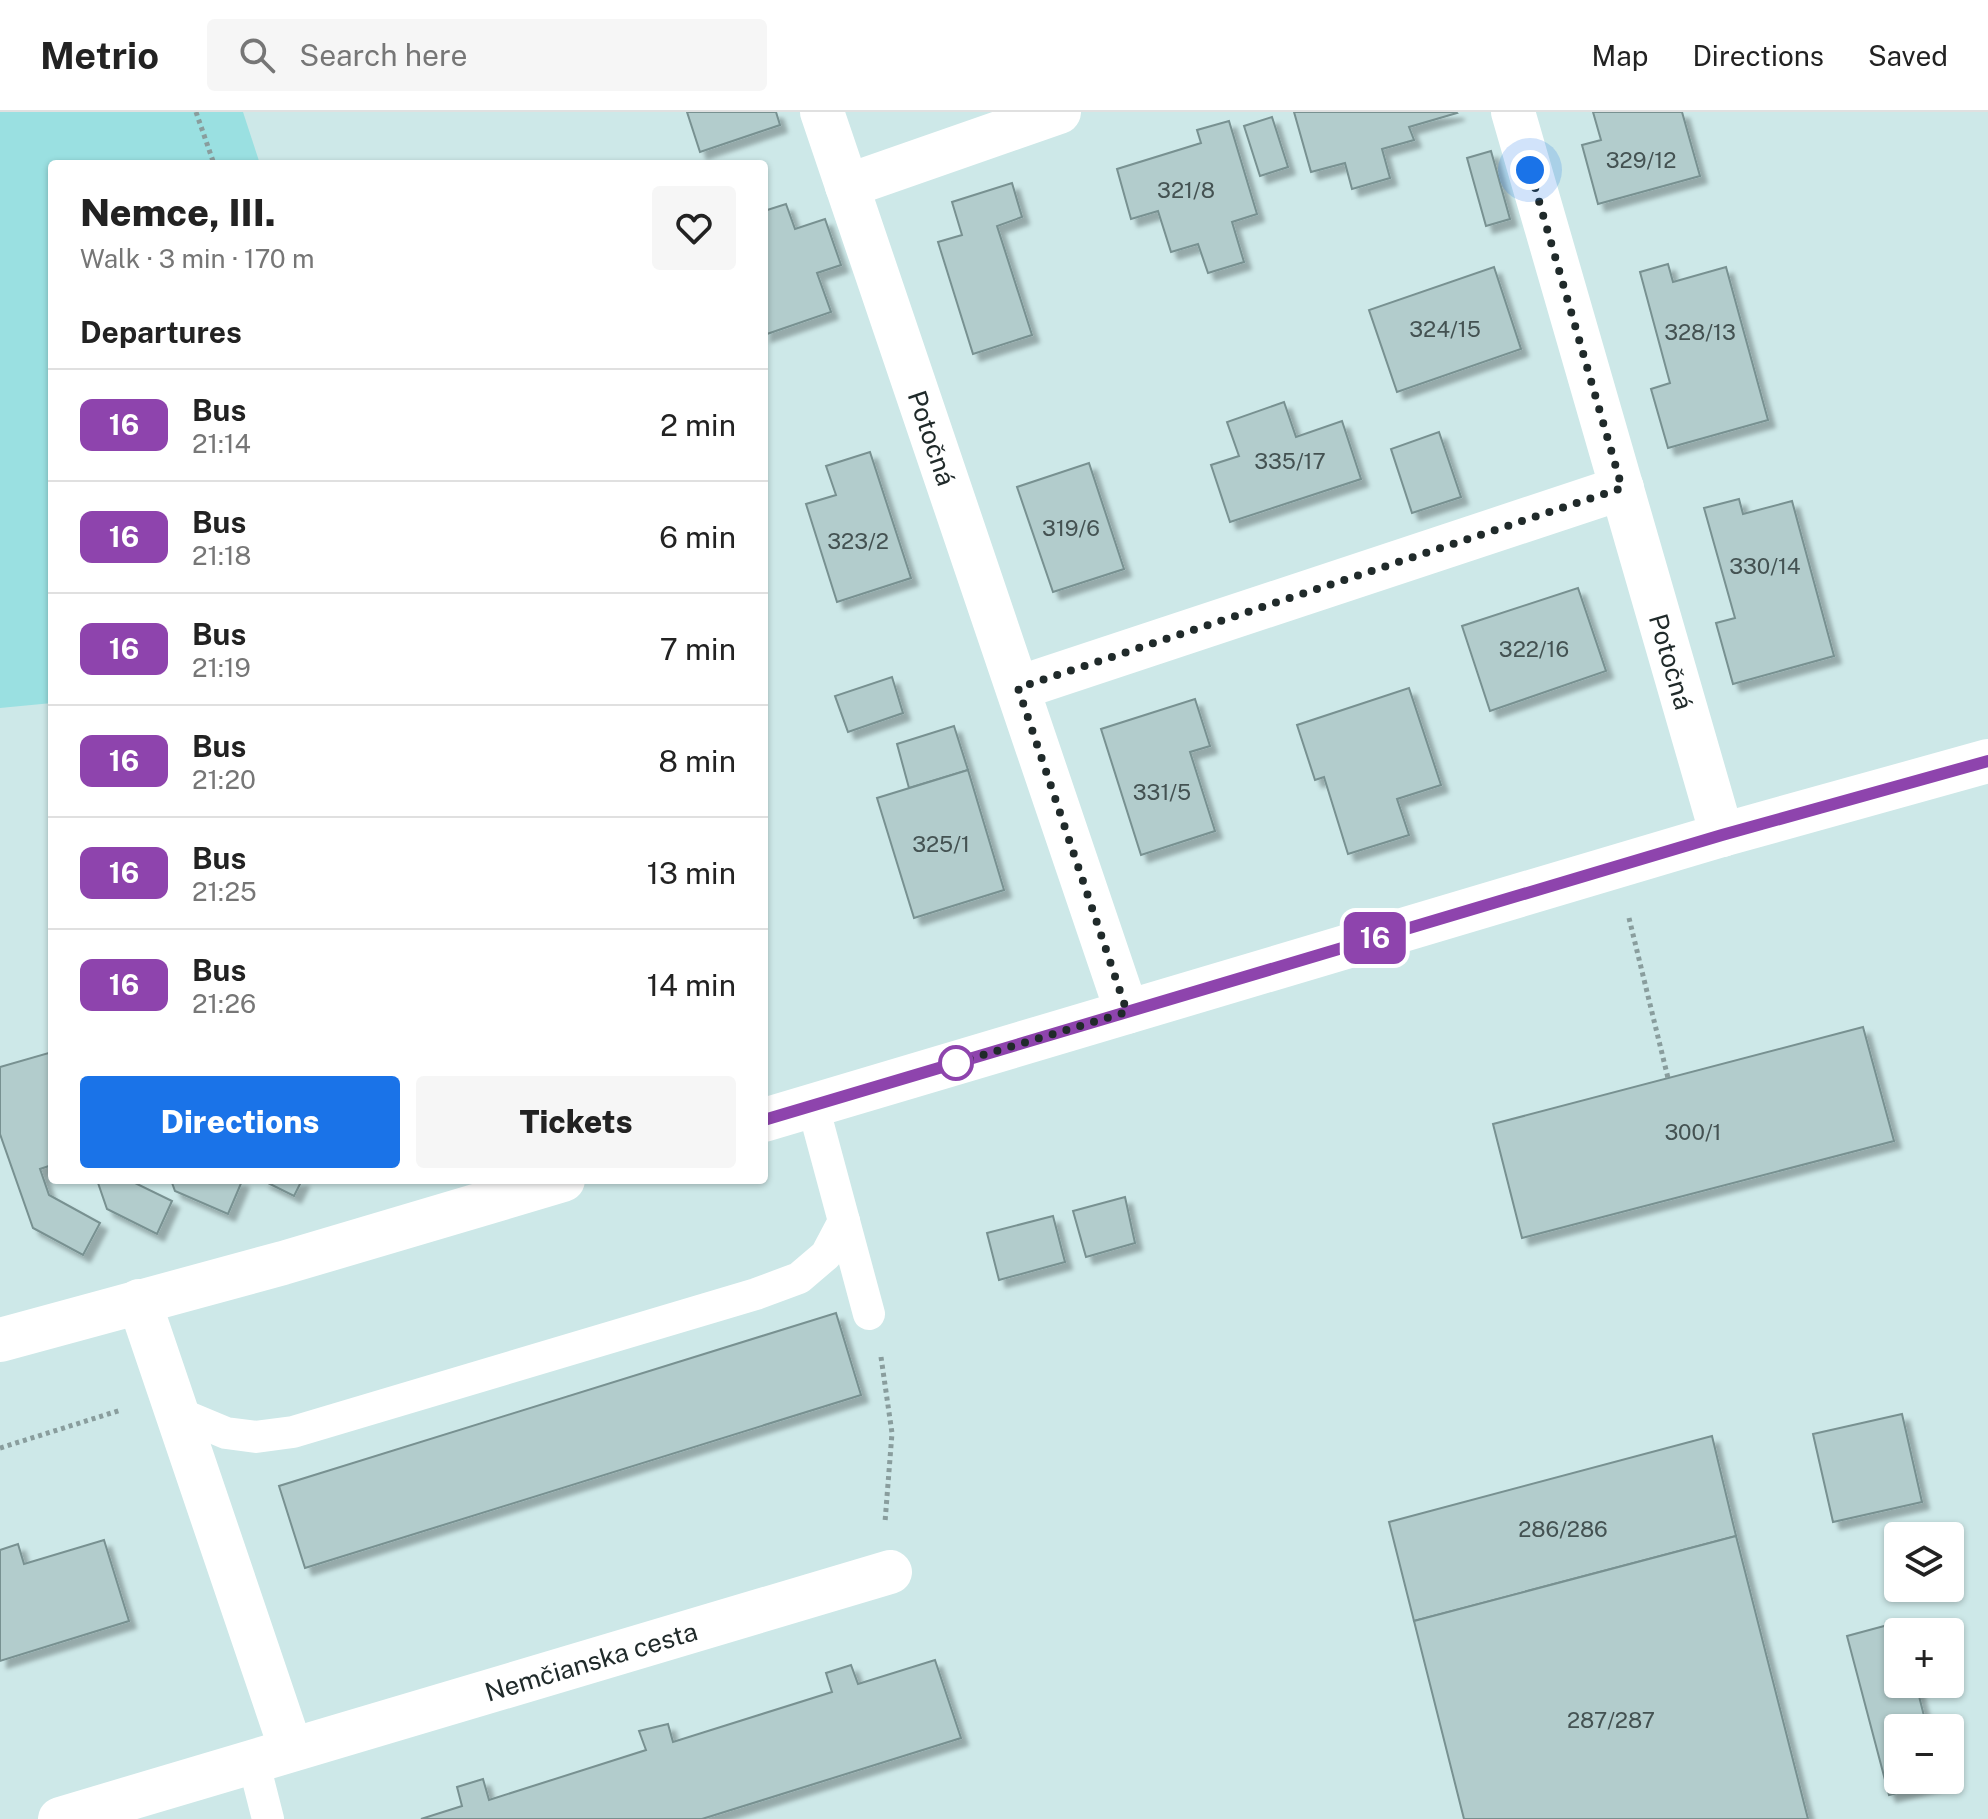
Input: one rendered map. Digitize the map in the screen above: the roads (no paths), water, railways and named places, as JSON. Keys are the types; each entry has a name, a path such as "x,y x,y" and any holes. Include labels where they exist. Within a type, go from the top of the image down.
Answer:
{"street":[{"name":"Potočná","path":"822,112 1127,1012"},
{"path":"847,186 1059,112"},
{"name":"Potočná","path":"1513,112 1722,835"},
{"path":"1018,688 1622,488"},
{"path":"768,1119 1722,835 1988,761"},
{"path":"0,1340 283,1263 550,1184"},
{"path":"139,1301 175,1404 272,1754"},
{"name":"Nemčianska cesta","path":"60,1819 890,1572"}],"lane":[{"path":"813,1106 869,1314"},
{"path":"175,1404 226,1433 256,1437 293,1432 756,1294 799,1278 826,1255 844,1221"},
{"path":"268,1819 272,1754"}]}
